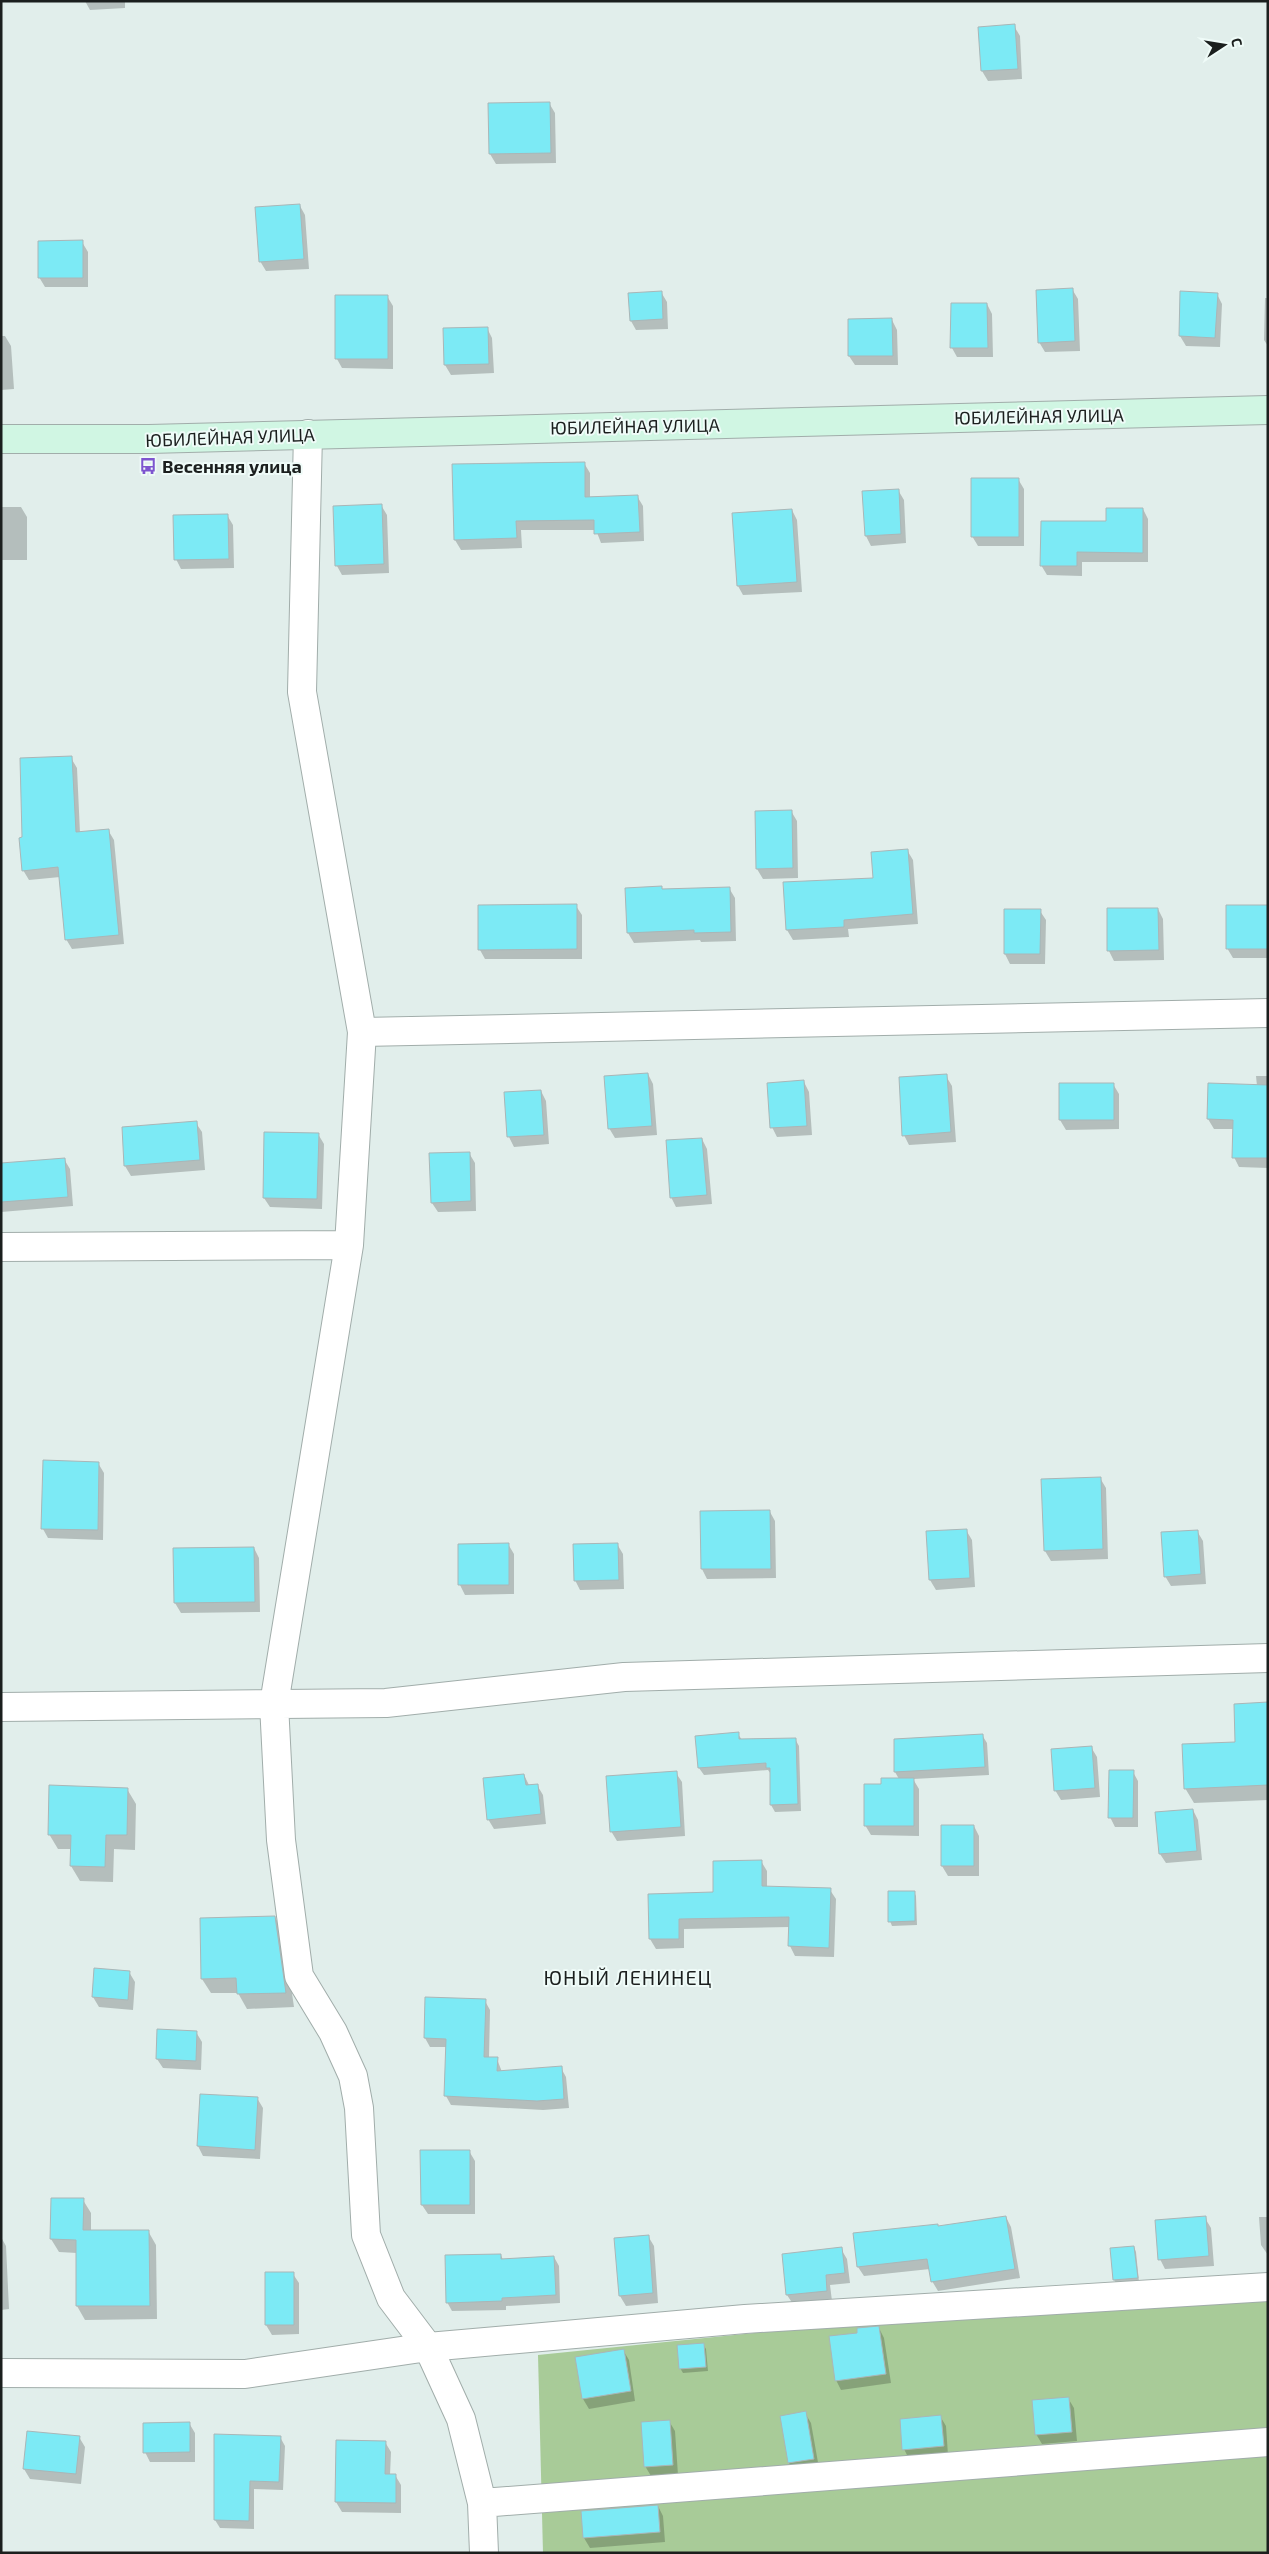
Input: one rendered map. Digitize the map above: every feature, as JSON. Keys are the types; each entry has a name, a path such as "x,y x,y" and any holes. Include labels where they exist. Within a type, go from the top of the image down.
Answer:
{"street":[{"name":"ЮБИЛЕЙНАЯ УЛИЦА","path":"1,440 149,439 1268,410"},
{"path":"308,434 302,692 362,1032 349,1245 274,1704 281,1840 300,1976 333,2032 353,2076 359,2108 366,2236 391,2298 428,2347 461,2419 482,2503 484,2553"},
{"path":"362,1032 1268,1013"},
{"path":"1,1247 349,1245"},
{"path":"1,1707 386,1703 624,1677 1268,1658"},
{"path":"1,2373 245,2374 428,2347 745,2319 1268,2287"},
{"path":"482,2503 1268,2442"}],"green space":[{"path":"1268,2300 1268,2553 543,2553 538,2355 765,2332"}],"building":[{"path":"1015,24 1018,69 981,71 978,27"},
{"path":"550,102 551,153 489,154 488,103"},
{"path":"300,204 304,259 259,262 255,207"},
{"path":"83,240 83,278 38,278 38,241"},
{"path":"1073,288 1075,341 1038,343 1036,290"},
{"path":"662,291 663,319 630,321 628,293"},
{"path":"1180,291 1218,293 1215,338 1179,336"},
{"path":"335,295 388,295 388,359 335,359"},
{"path":"951,303 987,303 988,348 950,348"},
{"path":"892,318 893,356 848,356 848,319"},
{"path":"488,327 489,364 444,365 443,328"},
{"path":"585,462 585,497 638,495 640,532 594,534 594,520 516,521 517,538 454,540 452,464"},
{"path":"971,478 1019,478 1019,537 971,537"},
{"path":"899,489 901,534 865,536 862,491"},
{"path":"382,504 384,564 335,566 333,506"},
{"path":"1106,508 1143,508 1143,553 1077,552 1077,566 1040,566 1041,521 1106,521"},
{"path":"792,509 797,582 737,586 732,513"},
{"path":"228,514 229,559 174,560 173,515"},
{"path":"72,756 76,832 109,829 119,935 65,940 58,867 22,871 19,838 22,837 20,758"},
{"path":"792,810 793,868 756,869 755,811"},
{"path":"908,849 913,914 844,920 844,927 786,930 783,882 873,878 871,852"},
{"path":"662,886 662,889 730,887 731,932 694,933 694,930 627,933 625,888"},
{"path":"577,904 577,949 478,950 478,905"},
{"path":"1226,905 1268,905 1268,949 1226,949"},
{"path":"1107,908 1158,908 1159,950 1107,951"},
{"path":"1004,909 1041,909 1040,954 1004,954"},
{"path":"648,1073 652,1126 608,1129 604,1076"},
{"path":"947,1074 951,1132 902,1136 899,1077"},
{"path":"804,1080 807,1126 770,1128 767,1083"},
{"path":"1059,1083 1114,1083 1114,1120 1059,1120"},
{"path":"1208,1083 1268,1085 1268,1158 1232,1158 1233,1120 1207,1119"},
{"path":"541,1090 544,1135 507,1137 504,1092"},
{"path":"197,1121 200,1160 124,1166 122,1127"},
{"path":"264,1132 319,1133 317,1199 263,1198"},
{"path":"702,1138 707,1195 670,1198 666,1140"},
{"path":"470,1152 471,1201 431,1203 429,1153"},
{"path":"65,1158 68,1197 1,1202 1,1163"},
{"path":"43,1460 99,1462 98,1530 41,1529"},
{"path":"1101,1477 1103,1549 1044,1551 1041,1479"},
{"path":"770,1510 771,1569 701,1569 700,1511"},
{"path":"967,1529 970,1578 929,1580 926,1531"},
{"path":"1198,1530 1201,1574 1164,1577 1161,1532"},
{"path":"509,1543 509,1585 458,1585 458,1544"},
{"path":"618,1543 619,1580 574,1581 573,1544"},
{"path":"254,1547 255,1602 174,1603 173,1548"},
{"path":"1268,1702 1268,1785 1184,1789 1182,1744 1235,1742 1234,1704"},
{"path":"739,1732 739,1739 796,1738 798,1804 770,1805 770,1768 766,1768 766,1763 698,1768 695,1736"},
{"path":"983,1734 985,1767 894,1772 894,1739"},
{"path":"1092,1746 1095,1788 1054,1791 1051,1749"},
{"path":"1109,1770 1134,1770 1133,1818 1108,1818"},
{"path":"677,1771 681,1827 610,1832 606,1776"},
{"path":"524,1774 526,1785 538,1784 541,1814 487,1820 483,1778"},
{"path":"881,1778 914,1778 914,1826 864,1826 864,1784 881,1784"},
{"path":"49,1785 128,1788 127,1835 106,1835 105,1867 70,1866 71,1835 48,1835"},
{"path":"1193,1809 1197,1851 1159,1854 1155,1812"},
{"path":"941,1825 974,1825 974,1866 941,1866"},
{"path":"762,1860 762,1886 831,1888 829,1948 788,1946 789,1917 679,1919 679,1939 649,1939 648,1894 713,1892 713,1861"},
{"path":"888,1891 915,1891 915,1921 888,1922"},
{"path":"275,1916 286,1993 237,1994 236,1978 201,1979 200,1918"},
{"path":"94,1968 130,1971 128,2000 92,1997"},
{"path":"425,1997 486,1999 484,2057 498,2057 497,2071 562,2066 564,2099 537,2101 444,2096 446,2039 424,2038"},
{"path":"157,2029 197,2031 196,2061 156,2059"},
{"path":"200,2094 258,2097 255,2150 197,2146"},
{"path":"420,2150 470,2150 470,2205 421,2205"},
{"path":"51,2198 84,2198 83,2230 149,2230 150,2306 76,2306 76,2240 50,2239"},
{"path":"1006,2216 1015,2269 931,2282 927,2259 857,2267 853,2233 938,2224 938,2226"},
{"path":"1206,2216 1209,2256 1158,2260 1155,2220"},
{"path":"649,2235 653,2293 619,2296 614,2238"},
{"path":"1134,2246 1138,2278 1113,2280 1110,2248"},
{"path":"842,2247 845,2273 826,2275 827,2291 786,2295 782,2254"},
{"path":"501,2254 501,2259 554,2256 556,2295 502,2298 502,2301 446,2303 445,2255"},
{"path":"265,2272 294,2272 294,2325 265,2325"},
{"path":"879,2326 886,2374 835,2381 829,2336 857,2333 857,2328"},
{"path":"704,2343 706,2367 679,2369 677,2345"},
{"path":"624,2349 631,2391 582,2399 575,2357"},
{"path":"1069,2397 1072,2432 1035,2435 1032,2400"},
{"path":"806,2411 814,2459 788,2463 780,2416"},
{"path":"941,2415 944,2446 902,2450 900,2419"},
{"path":"670,2420 673,2465 644,2467 641,2422"},
{"path":"190,2422 190,2452 143,2453 143,2423"},
{"path":"27,2431 80,2436 76,2474 23,2469"},
{"path":"214,2434 281,2436 279,2482 250,2481 249,2521 214,2520"},
{"path":"336,2440 386,2441 385,2474 396,2474 396,2503 335,2502"},
{"path":"658,2505 660,2532 583,2538 581,2511"}],"place":[{"name":"Весенняя улица","path":"148,466"}],"district":[{"name":"ЮНЫЙ ЛЕНИНЕЦ","path":"628,1977"}]}
